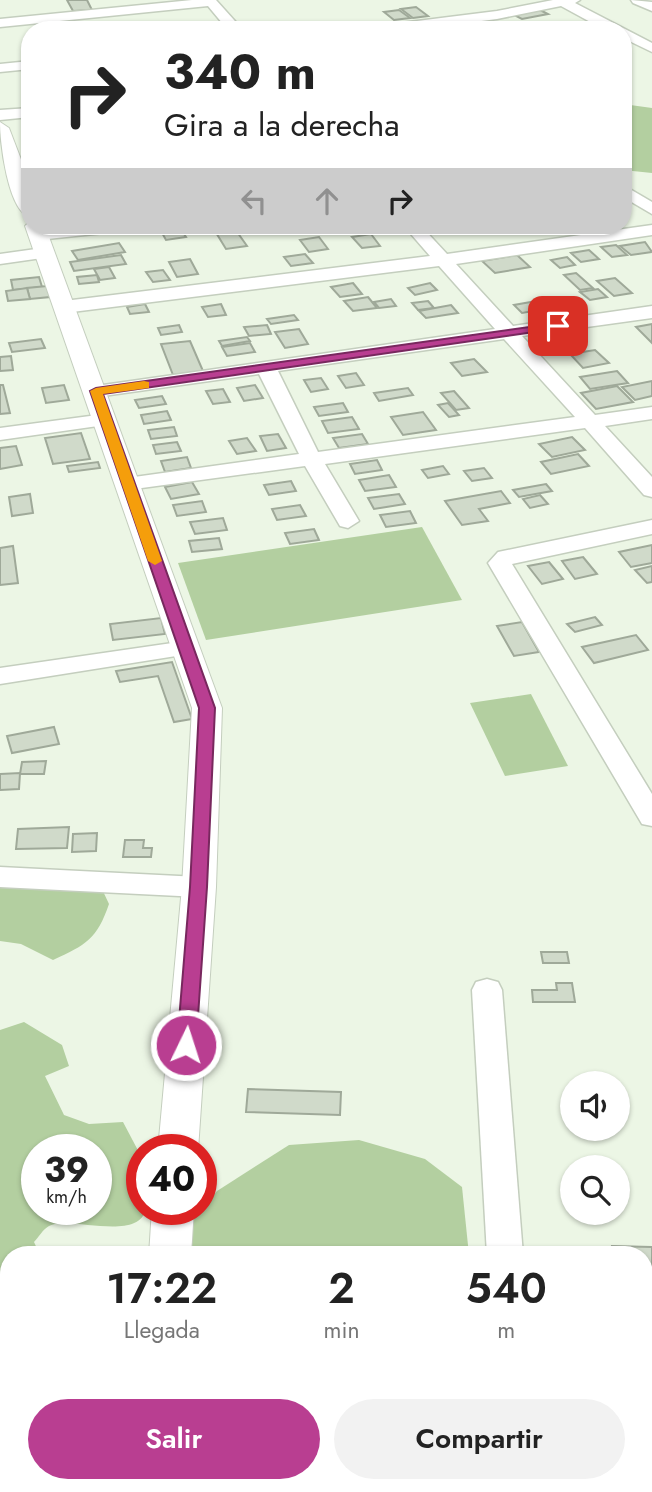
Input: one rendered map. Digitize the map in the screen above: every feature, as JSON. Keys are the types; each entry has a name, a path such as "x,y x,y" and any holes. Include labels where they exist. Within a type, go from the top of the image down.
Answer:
{"street":[{"path":"638,0 652,7"},
{"path":"0,23 210,1 228,21"},
{"path":"449,21 568,1 601,21"},
{"path":"478,5 507,21"},
{"path":"632,38 652,48"},
{"path":"0,68 21,66"},
{"path":"21,116 0,127 21,167"},
{"path":"632,196 652,209"},
{"path":"632,233 652,230"},
{"path":"0,259 31,235"},
{"path":"37,235 96,391 207,708 199,887 179,1134"},
{"path":"420,235 652,489"},
{"path":"64,307 444,260 617,235"},
{"path":"96,391 267,369 652,312"},
{"path":"267,369 312,460 348,521"},
{"path":"127,484 652,413"},
{"path":"0,434 105,420"},
{"path":"652,527 506,558 500,563 652,817"},
{"path":"0,676 186,648"},
{"path":"0,877 199,887"},
{"path":"487,990 504,1246"},
{"path":"171,1246 172,1225"}],"green space":[{"path":"632,105 652,108 652,173 632,171"},
{"path":"422,527 462,600 206,640 178,563"},
{"path":"531,694 568,766 505,776 470,703"},
{"path":"0,882 101,887 109,904 100,925 89,940 53,960 21,944 0,941"},
{"path":"24,1022 62,1045 69,1066 45,1076 64,1115 89,1124 123,1122 129,1134 126,1134 126,1225 102,1226 92,1225 112,1225 112,1134 21,1134 21,1225 54,1225 47,1227 34,1242 36,1246 0,1246 0,1030"},
{"path":"359,1140 425,1159 462,1187 468,1246 188,1246 189,1225 217,1225 217,1191 289,1145"}],"building":[{"path":"67,0 87,0 92,10 73,11"},
{"path":"416,7 428,16 413,18 401,9"},
{"path":"399,10 410,18 394,20 384,12"},
{"path":"540,10 548,14 522,19 514,15"},
{"path":"163,235 186,237 166,240"},
{"path":"217,235 239,235 247,246 226,249"},
{"path":"372,235 380,246 362,248 352,237"},
{"path":"319,237 328,249 309,252 300,240"},
{"path":"645,242 652,252 631,255 620,246"},
{"path":"119,243 125,252 78,260 72,251"},
{"path":"616,245 627,255 612,257 601,247"},
{"path":"589,250 599,259 581,262 571,253"},
{"path":"305,254 313,263 291,266 284,257"},
{"path":"121,255 126,264 74,271 70,262"},
{"path":"517,255 530,267 495,273 482,261"},
{"path":"567,257 575,265 560,268 551,260"},
{"path":"190,259 198,274 177,277 169,262"},
{"path":"109,267 115,278 100,280 94,269"},
{"path":"163,270 170,280 153,282 146,272"},
{"path":"576,273 593,288 580,290 564,275"},
{"path":"97,275 99,282 79,284 77,277"},
{"path":"39,277 42,287 13,290 11,280"},
{"path":"615,278 632,293 614,296 597,281"},
{"path":"353,283 362,294 340,297 331,287"},
{"path":"430,283 437,290 415,295 408,288"},
{"path":"47,286 50,297 30,299 27,288"},
{"path":"27,288 30,299 8,301 6,291"},
{"path":"598,289 607,297 590,300 580,292"},
{"path":"368,297 377,308 353,311 344,301"},
{"path":"391,299 396,306 379,308 374,302"},
{"path":"428,301 434,308 418,310 412,303"},
{"path":"536,301 544,309 522,313 514,305"},
{"path":"145,304 149,312 130,314 127,307"},
{"path":"221,304 226,315 208,317 202,307"},
{"path":"451,305 458,313 426,318 419,311"},
{"path":"571,307 580,315 557,319 549,311"},
{"path":"294,315 298,320 271,324 267,319"},
{"path":"652,324 652,343 636,327"},
{"path":"179,325 182,332 161,335 158,328"},
{"path":"267,325 271,334 249,336 244,327"},
{"path":"299,329 308,344 285,348 275,332"},
{"path":"247,337 250,341 222,346 219,341"},
{"path":"41,339 45,348 12,352 9,343"},
{"path":"190,341 203,371 173,375 161,344"},
{"path":"250,343 255,352 227,356 222,347"},
{"path":"595,350 609,363 583,368 570,354"},
{"path":"11,356 13,370 0,371 0,357"},
{"path":"474,359 487,372 462,376 451,363"},
{"path":"617,371 628,383 590,389 580,377"},
{"path":"356,373 364,385 346,388 338,376"},
{"path":"321,378 328,389 311,392 304,380"},
{"path":"652,381 652,396 635,400 622,387"},
{"path":"0,385 3,385 10,413 0,414"},
{"path":"64,385 69,400 46,403 42,388"},
{"path":"255,385 263,398 244,401 237,388"},
{"path":"617,386 633,402 596,409 581,393"},
{"path":"408,388 413,395 379,401 374,393"},
{"path":"223,389 230,402 213,404 206,391"},
{"path":"454,391 469,408 456,410 441,393"},
{"path":"162,396 166,404 139,408 135,400"},
{"path":"343,403 348,412 319,416 314,407"},
{"path":"448,403 459,415 449,417 438,405"},
{"path":"167,411 171,420 144,424 141,415"},
{"path":"423,412 436,430 403,435 391,417"},
{"path":"352,417 359,429 328,433 322,421"},
{"path":"174,427 177,436 151,439 148,430"},
{"path":"81,433 90,459 53,464 45,438"},
{"path":"278,434 286,448 267,451 260,436"},
{"path":"362,434 368,444 339,448 333,438"},
{"path":"572,437 585,450 552,457 539,444"},
{"path":"247,438 256,451 237,454 229,441"},
{"path":"177,442 181,451 156,454 153,445"},
{"path":"16,446 22,465 0,469 0,448"},
{"path":"578,454 589,466 551,474 541,462"},
{"path":"187,457 191,468 165,472 161,461"},
{"path":"377,460 382,470 355,474 350,464"},
{"path":"98,462 100,468 69,472 67,466"},
{"path":"443,466 449,474 428,478 422,470"},
{"path":"484,468 492,478 472,481 464,471"},
{"path":"389,475 396,487 365,491 359,480"},
{"path":"291,481 296,491 269,495 264,485"},
{"path":"192,482 199,494 171,499 165,487"},
{"path":"546,484 552,491 519,497 513,490"},
{"path":"501,491 510,503 479,509 488,521 462,525 445,501"},
{"path":"30,494 33,513 12,516 9,497"},
{"path":"399,494 405,504 374,509 368,498"},
{"path":"540,495 548,504 530,508 523,499"},
{"path":"202,501 206,512 177,516 173,505"},
{"path":"300,505 306,516 277,520 272,509"},
{"path":"410,511 416,523 386,527 380,515"},
{"path":"223,518 227,530 195,534 190,522"},
{"path":"314,529 319,540 290,544 285,533"},
{"path":"219,538 222,549 192,552 189,541"},
{"path":"652,545 652,563 631,567 619,552"},
{"path":"13,546 18,583 0,585 0,548"},
{"path":"583,557 597,574 575,579 562,561"},
{"path":"549,562 563,579 542,584 528,566"},
{"path":"652,566 652,582 647,583 635,570"},
{"path":"595,617 602,625 575,632 567,624"},
{"path":"161,618 165,634 113,640 110,624"},
{"path":"522,622 539,652 514,656 497,626"},
{"path":"636,635 648,650 594,663 582,647"},
{"path":"172,662 192,719 174,722 158,676 120,682 116,671"},
{"path":"54,727 59,744 12,753 7,736"},
{"path":"46,761 44,774 20,774 22,762"},
{"path":"20,773 19,789 0,790 0,774"},
{"path":"69,827 67,848 16,849 18,829"},
{"path":"97,833 96,851 72,852 73,834"},
{"path":"125,840 144,840 143,848 152,848 151,857 123,857"},
{"path":"541,952 567,952 569,963 543,963"},
{"path":"556,983 572,983 575,1002 533,1002 532,990 557,990"},
{"path":"248,1089 341,1092 340,1115 246,1112"}],"slow traffic":[{"path":"144,385 96,391 155,561"}],"route":[{"path":"186,1045 199,887 207,708 96,391 558,326"}]}
